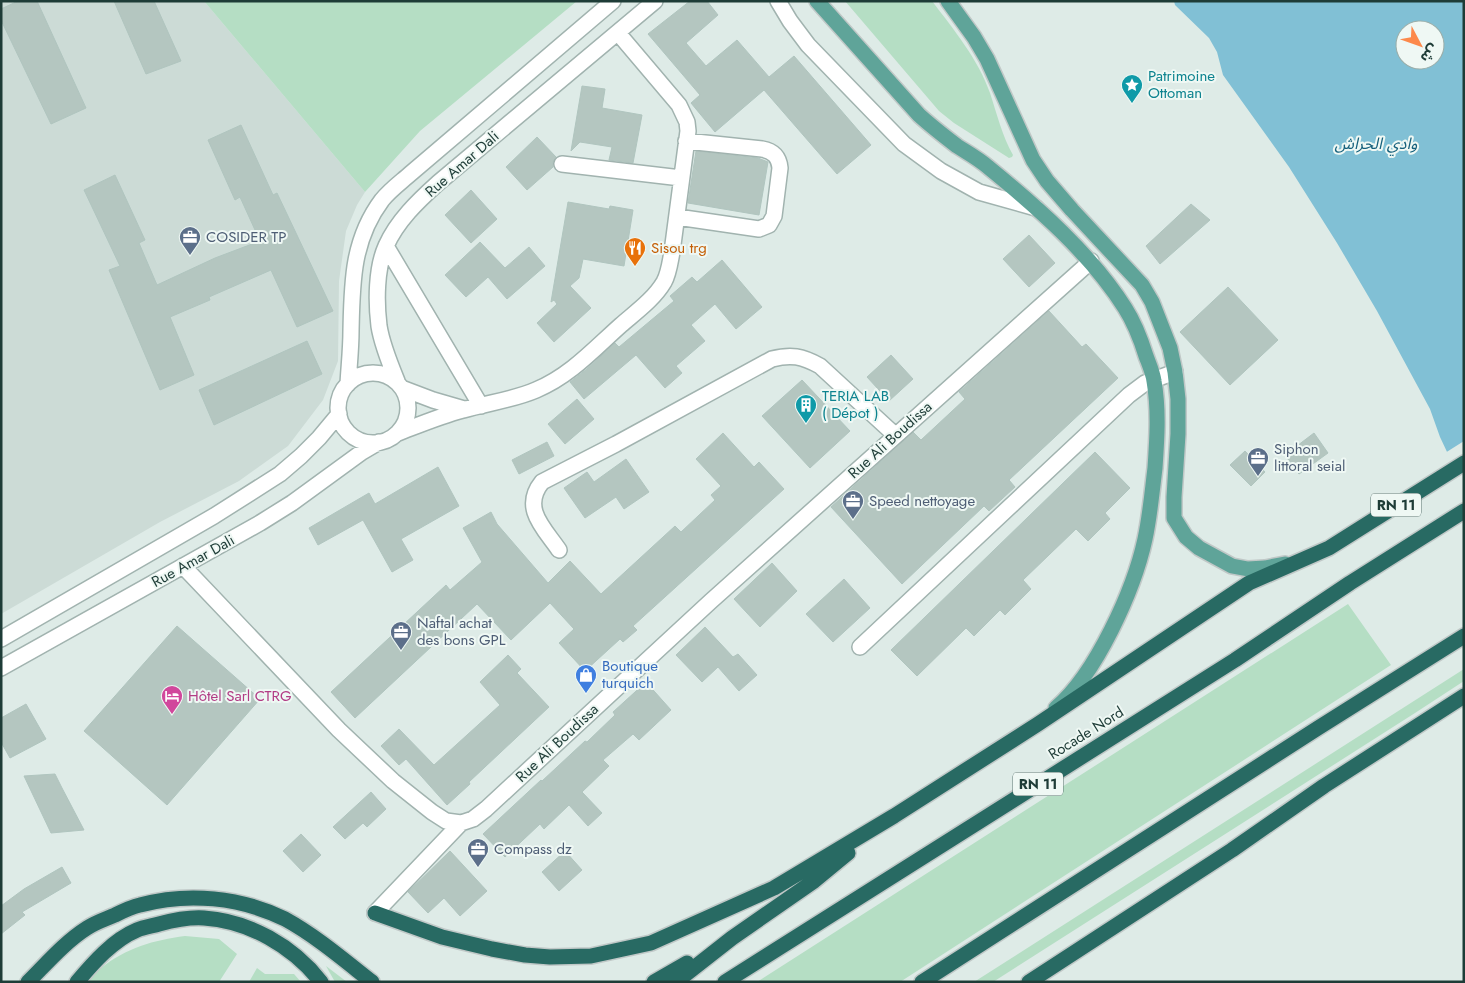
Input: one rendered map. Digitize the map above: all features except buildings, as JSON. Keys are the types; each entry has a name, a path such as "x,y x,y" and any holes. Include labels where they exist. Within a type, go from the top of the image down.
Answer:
{"highway":[{"name":"RN 11","path":"676,982 732,938 814,881 894,816 1038,724 1249,583 1329,548 1464,463"},
{"name":"Rocade Nord","path":"725,982 1235,660 1350,583 1464,511"},
{"path":"922,982 1464,636"},
{"path":"1029,982 1232,850 1324,786 1464,696"},
{"path":"375,913 442,937 500,951 550,957 591,956 651,943 774,888 894,816"},
{"path":"28,982 71,940 88,927 138,906 162,900 209,898 250,906 284,919 308,933 372,982"},
{"path":"77,982 94,961 137,930 176,920 203,918 230,921 262,933 287,949 308,966 321,982"},
{"path":"654,982 732,938"}],"main road":[{"path":"817,1 919,115 937,131 987,166 1036,208 1091,261 1126,309 1141,342 1154,380 1158,432 1152,498 1140,559 1114,624 1100,650 1082,678 1062,703 1038,724"},
{"path":"948,1 974,37 998,79 1019,131 1038,167 1054,188 1142,285 1160,319 1170,348 1175,372 1178,408 1174,518 1186,537 1199,548 1232,566 1265,568 1296,561"}],"street":[{"name":"Rue Amar Dali","path":"348,384 352,279 357,253 367,224 383,199 613,1"},
{"name":"Rue Amar Dali","path":"400,385 385,350 379,327 378,295 380,267 386,246 401,220 432,188 655,1"},
{"path":"778,1 790,21 808,44 904,144 941,171 979,192 1036,208"},
{"path":"464,409 433,400 400,385 382,374 366,373 356,377 348,384 342,393 338,414 342,424 353,436 368,442 378,442 464,409 530,392 556,380 576,366 642,306 664,282 670,268 688,131 687,122 679,105 618,33"},
{"path":"677,216 759,229 769,225 774,216 780,168 780,162 773,152 762,149 686,141"},
{"path":"562,164 681,178"},
{"path":"386,246 481,406"},
{"name":"Rue Ali Boudissa","path":"375,913 461,823 473,819 486,809 711,600 1091,261"},
{"path":"559,550 534,512 534,496 542,482 772,359 796,356 820,366 895,435"},
{"path":"860,647 1128,395 1145,383 1175,372"},
{"path":"398,433 405,423 408,412 408,400 400,385"},
{"name":"Rue Amar Dali","path":"1,639 214,516 280,474 319,438 338,414"},
{"name":"Rue Amar Dali","path":"1,668 260,523 292,503 378,442"},
{"path":"183,566 332,723 393,781 446,821 461,823"}],"shaded area":[{"name":"COSIDER TP","path":"1,1 204,1 365,192 346,231 339,281 338,361 323,400 288,446 239,481 160,522 1,614"}],"green space":[{"path":"204,1 577,1 420,131 365,192"},
{"path":"845,1 932,1 965,45 979,68 1013,155 1012,157 1009,158 954,123 939,111"},
{"path":"1348,604 1391,665 900,982 757,982"},
{"path":"1464,669 1464,681 1415,713 993,982 974,982"},
{"path":"185,936 219,939 237,954 219,982 87,982 101,968 130,950 162,940"},
{"path":"326,966 347,982 335,982"},
{"path":"257,968 265,974 294,974 301,982 249,982"}],"water":[{"name":"وادي الحراش","path":"1174,1 1464,1 1464,488 1440,437 1430,409 1377,311 1289,167 1223,75 1217,52 1209,38 1175,5"}],"pier":[{"path":"1464,441 1464,491 1461,490 1445,453"},
{"path":"1464,562 1464,582 1454,569"}],"place":[{"name":"Patrimoine Ottoman","path":"1132,104"},
{"name":"COSIDER TP","path":"190,256"},
{"name":"Sisou trg","path":"635,267"},
{"name":"TERIA LAB ( Dépot )","path":"806,424"},
{"name":"Siphon littoral seial","path":"1258,477"},
{"name":"Speed nettoyage","path":"853,520"},
{"name":"Naftal achat des bons GPL","path":"401,651"},
{"name":"Boutique turquich","path":"586,694"},
{"name":"Hôtel Sarl CTRG","path":"172,715"},
{"name":"Compass dz","path":"478,868"}]}
